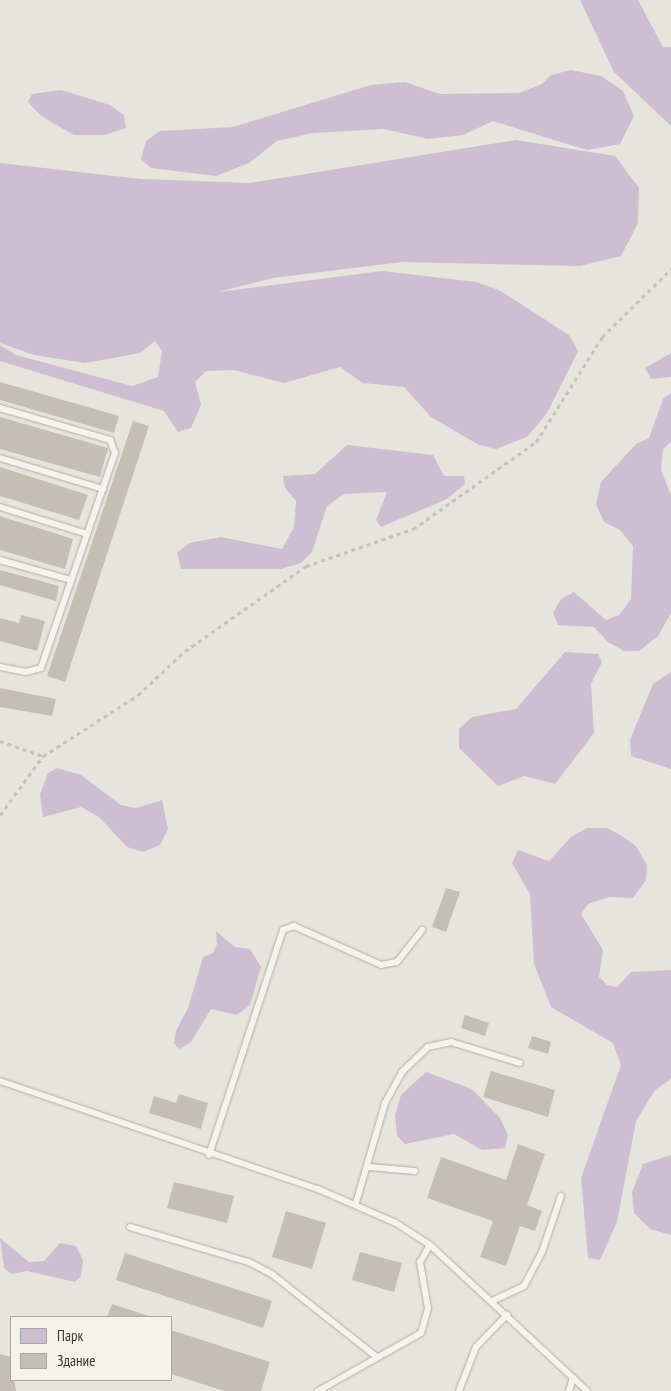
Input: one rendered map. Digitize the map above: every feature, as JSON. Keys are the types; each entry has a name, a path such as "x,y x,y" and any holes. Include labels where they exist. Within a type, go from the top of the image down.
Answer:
{"lane":[{"path":"0,408 110,440 115,453 40,668 26,672 0,667"},
{"path":"0,458 103,489"},
{"path":"0,507 87,534"},
{"path":"0,560 71,580"},
{"path":"209,1155 283,930 294,926 381,965 397,962 422,930"},
{"path":"356,1203 369,1167 385,1103 402,1072 428,1047 451,1042 520,1063"},
{"path":"0,1081 209,1155 356,1203 430,1245 588,1391"},
{"path":"369,1167 414,1171"},
{"path":"492,1302 524,1286 542,1252 561,1196"},
{"path":"130,1227 257,1267 377,1358"},
{"path":"318,1391 421,1333 428,1308 420,1262 430,1245"},
{"path":"459,1391 476,1347 506,1315"},
{"path":"569,1391 573,1378"}],"path":[{"path":"0,814 43,756 138,695 185,651 306,566 413,529 536,442 602,337 671,269"},
{"path":"0,741 43,756"}],"green space":[{"path":"580,0 638,0 663,47 671,47 671,126 614,72"},
{"path":"571,70 601,76 623,91 634,116 620,144 587,150 493,121 463,135 428,139 384,129 313,133 277,141 249,163 216,176 151,168 141,159 146,141 160,131 233,127 371,85 405,82 440,94 519,93 542,84 551,75"},
{"path":"61,90 110,105 124,115 126,128 105,135 74,135 41,116 28,102 32,94"},
{"path":"516,140 615,156 639,188 638,223 621,256 580,266 402,262 273,278 218,292 382,271 476,282 499,290 569,335 578,351 547,413 527,437 496,449 479,445 431,417 404,387 363,383 340,367 284,383 234,370 206,371 195,382 201,405 191,428 178,432 164,411 0,361 0,345 16,355 132,386 158,377 162,351 155,341 140,353 85,363 34,355 0,343 0,163 141,179 250,183"},
{"path":"671,353 671,377 651,379 645,368"},
{"path":"671,393 671,442 663,449 661,470 671,495 671,613 658,636 639,651 624,651 608,642 594,627 558,625 553,613 561,599 574,592 606,620 619,615 631,599 633,546 620,530 604,522 596,504 601,482 636,444 649,438 663,399"},
{"path":"347,445 433,455 444,476 464,476 465,484 447,499 381,527 376,520 387,492 344,494 327,506 312,552 301,563 281,569 181,569 177,553 189,543 221,537 282,549 294,527 296,501 285,488 283,476 315,474"},
{"path":"565,652 598,654 602,662 591,684 594,733 555,784 524,776 498,786 459,748 459,729 472,717 516,709"},
{"path":"671,672 671,769 631,756 630,740 653,684"},
{"path":"57,768 81,775 121,805 136,808 162,800 168,829 160,845 143,852 127,847 99,817 81,807 43,817 40,794 48,773"},
{"path":"587,828 607,828 622,836 636,846 647,865 646,880 633,898 609,897 588,904 581,914 603,950 599,977 607,985 617,987 631,972 671,970 671,1079 655,1090 636,1121 617,1222 600,1260 588,1258 581,1178 621,1065 613,1043 551,1007 534,964 530,894 512,863 518,850 549,861 571,837"},
{"path":"216,931 235,947 250,949 261,967 250,1005 237,1015 211,1009 191,1042 179,1049 174,1043 176,1031 188,1008 203,957 213,953 217,944"},
{"path":"426,1072 472,1089 500,1118 508,1135 505,1148 482,1150 454,1134 405,1144 397,1136 395,1115 401,1095"},
{"path":"671,1155 671,1235 650,1229 634,1213 632,1192 643,1164"},
{"path":"0,1238 29,1262 44,1261 60,1243 76,1246 83,1260 81,1276 75,1282 27,1271 11,1274 4,1268"}],"building":[{"path":"0,382 119,416 114,433 0,400"},
{"path":"0,417 108,448 100,477 0,449"},
{"path":"133,421 149,426 65,682 47,676"},
{"path":"0,467 88,495 79,520 0,496"},
{"path":"0,516 73,539 65,569 0,550"},
{"path":"0,570 59,586 56,601 0,585"},
{"path":"21,615 45,621 37,651 0,641 0,618 19,623"},
{"path":"0,688 56,699 52,716 0,707"},
{"path":"446,888 460,892 446,932 432,927"},
{"path":"465,1015 489,1023 485,1036 461,1028"},
{"path":"532,1036 551,1042 548,1054 528,1048"},
{"path":"491,1071 555,1090 548,1117 483,1097"},
{"path":"179,1094 208,1103 201,1129 149,1113 154,1096 176,1103"},
{"path":"518,1144 545,1154 527,1205 542,1211 535,1231 520,1226 506,1266 480,1257 493,1221 427,1198 441,1157 506,1180"},
{"path":"174,1182 234,1196 227,1223 167,1208"},
{"path":"286,1211 326,1223 312,1269 272,1257"},
{"path":"360,1252 402,1263 394,1292 352,1280"},
{"path":"125,1253 272,1301 263,1328 116,1280"},
{"path":"112,1304 149,1316 107,1316"},
{"path":"172,1330 270,1362 261,1391 224,1391 172,1374"},
{"path":"0,1354 10,1357 10,1381 15,1381 16,1391 0,1391"}]}
